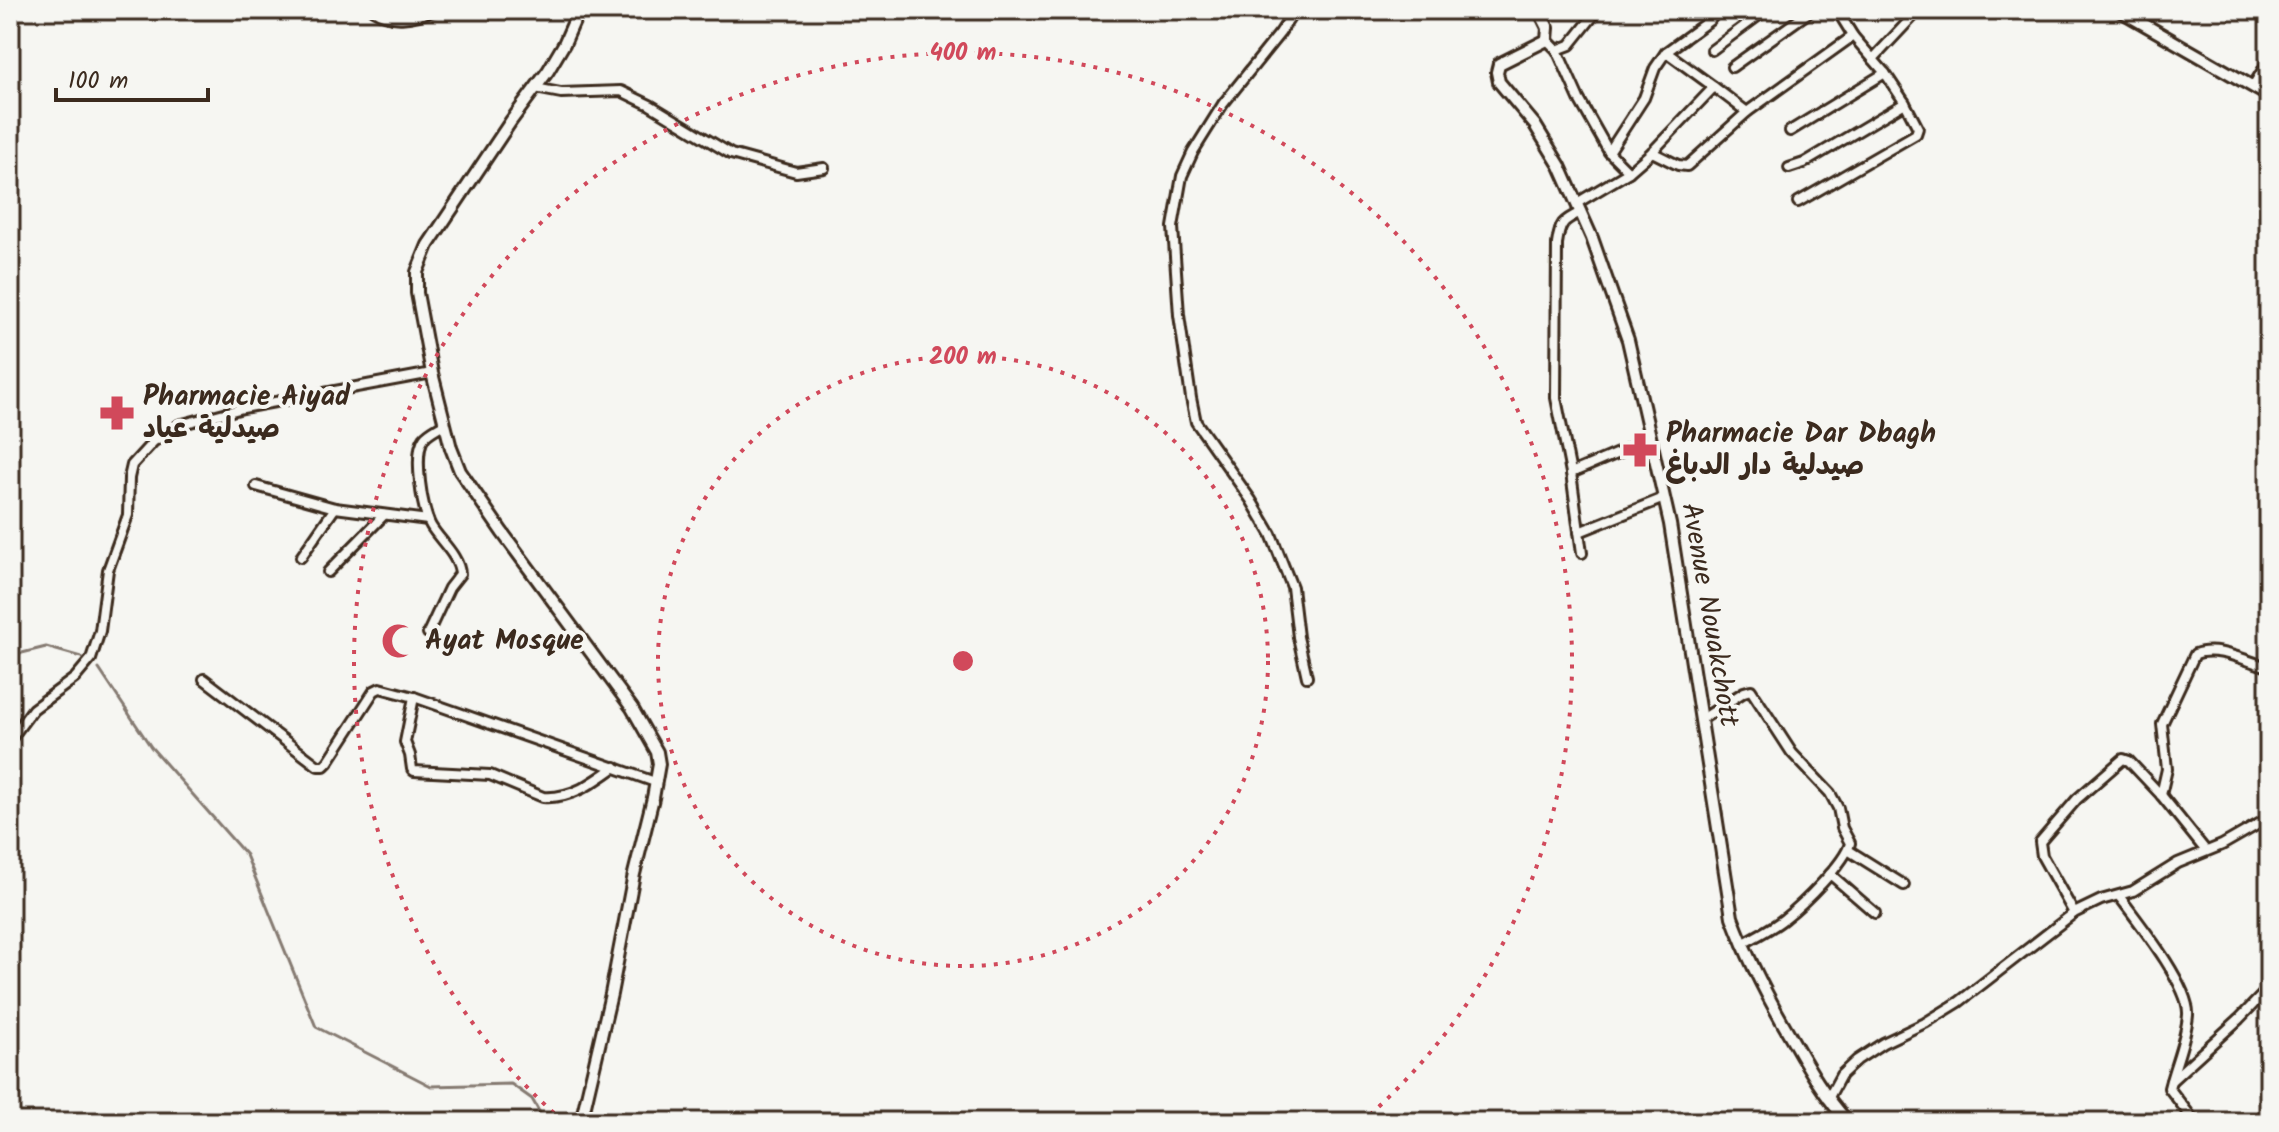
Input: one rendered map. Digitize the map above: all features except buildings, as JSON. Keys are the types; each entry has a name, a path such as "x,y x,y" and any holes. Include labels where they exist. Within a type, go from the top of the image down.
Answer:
{"street":[{"path":"373,10 385,16 401,18 436,10"},
{"path":"579,10 564,44 421,257 417,293 432,373 451,448 469,486 632,708 657,752 659,764 581,1122"},
{"path":"1295,10 1223,104 1193,152 1180,185 1173,227 1179,315 1196,422 1263,518 1275,545 1292,587 1307,677"},
{"path":"1539,10 1547,24 1547,40 1557,50 1579,99 1609,152 1629,172"},
{"path":"1547,24 1551,10"},
{"path":"1557,50 1570,45 1598,10"},
{"path":"1704,10 1710,20"},
{"path":"1609,152 1644,98 1655,68 1666,52 1710,20 1718,10"},
{"path":"1712,50 1766,10"},
{"path":"1732,67 1812,10"},
{"path":"1798,202 1916,134 1918,128 1885,73 1853,36 1837,10"},
{"path":"1873,59 1919,10"},
{"path":"2119,10 2269,96"},
{"path":"1652,152 1678,165 1687,166 1747,112 1853,36"},
{"name":"Avenue Nouakchott","path":"1547,40 1499,64 1497,77 1548,143 1592,238 1628,340 1664,498 1702,719 1728,897 1742,944 1769,999 1828,1099 1848,1122"},
{"path":"1666,52 1747,112"},
{"path":"2253,86 2269,60"},
{"path":"1790,131 1885,73"},
{"path":"1582,553 1556,398 1559,230 1579,208 1652,152 1714,87"},
{"path":"535,88 561,93 621,91 731,154 796,172 824,168"},
{"path":"1789,168 1804,163 1905,103"},
{"path":"10,740 33,709 75,678 91,659 100,631 108,570 128,515 132,465 153,442 179,425 243,408 432,373"},
{"path":"428,633 449,588 460,574 456,560 425,514 423,495 420,448 429,433 445,423"},
{"path":"1571,473 1651,439"},
{"path":"256,486 335,508 428,520"},
{"path":"1579,532 1664,498"},
{"path":"301,557 335,508"},
{"path":"328,572 384,515"},
{"path":"2161,795 2167,769 2162,724 2195,654 2200,651 2216,652 2269,667"},
{"path":"204,679 321,766 328,762 380,688 414,697 655,782"},
{"path":"1702,719 1751,690 1792,753 1834,799 1850,843 1830,874 1785,919 1742,944"},
{"path":"414,697 405,742 414,771 490,775 552,798 585,787 615,767"},
{"path":"2074,913 2039,846 2077,799 2123,759 2129,761 2161,795 2206,851"},
{"path":"1828,1099 1841,1075 1857,1060 1959,1002 2074,913 2101,900 2133,891 2178,863 2246,833 2269,818"},
{"path":"1848,850 1904,885"},
{"path":"1830,874 1875,913"},
{"path":"2119,896 2178,982 2188,1005 2169,1088 2195,1122"},
{"path":"2170,1082 2269,988"}],"waterway":[{"path":"10,656 46,647 81,657"},
{"path":"99,669 151,747 246,855 316,1027 431,1086 511,1084 532,1099 545,1122"}],"place":[{"name":"Pharmacie Aiyad صيدلية عياد","path":"117,413"},
{"name":"Pharmacie Dar Dbagh صيدلية دار الدباغ","path":"1640,450"},
{"name":"Ayat Mosque","path":"399,641"}]}
